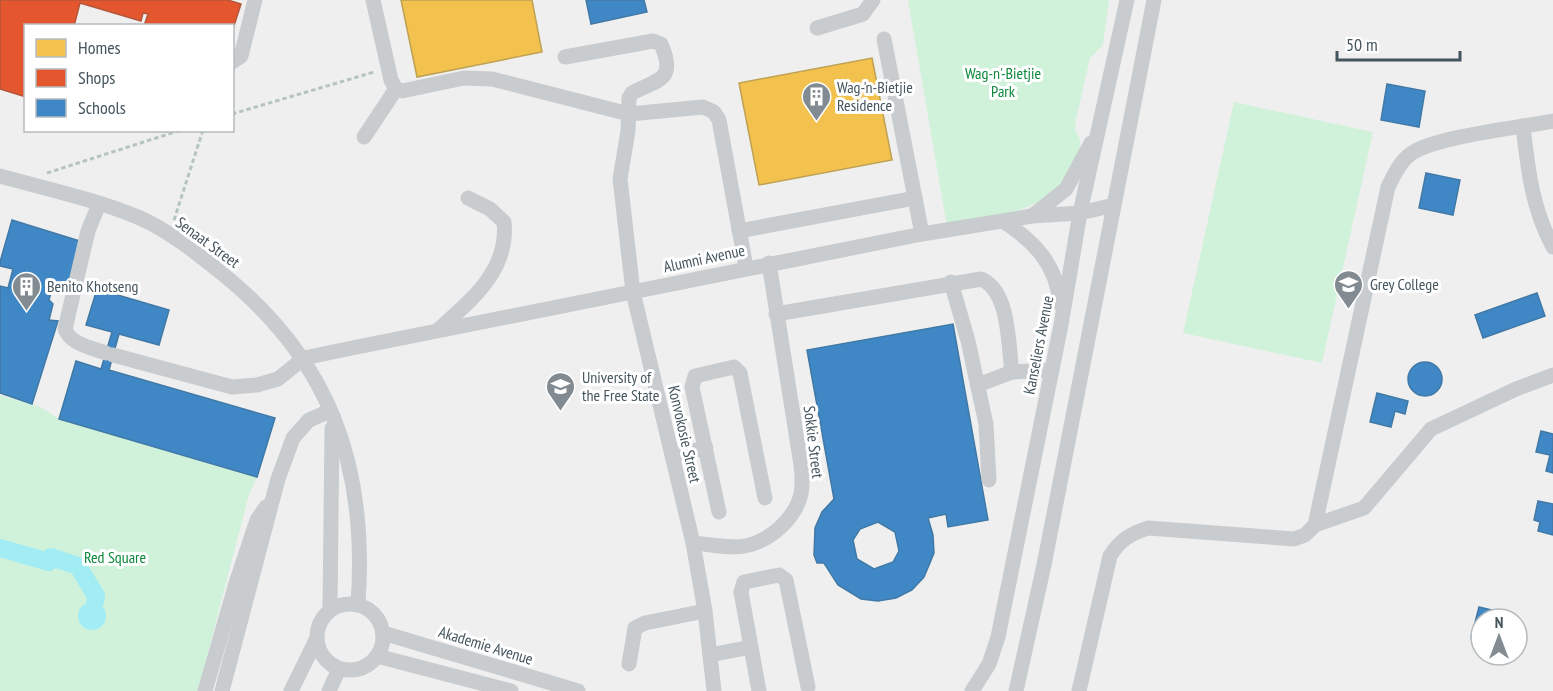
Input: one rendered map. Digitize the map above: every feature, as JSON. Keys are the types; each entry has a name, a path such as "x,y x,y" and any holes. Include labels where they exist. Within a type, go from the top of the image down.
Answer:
{"street":[{"path":"234,61 241,56 255,0"},
{"path":"373,0 388,68 396,89"},
{"path":"817,28 863,14 873,0"},
{"name":"Kanseliers Avenue","path":"972,691 989,664 998,637 1061,325 1080,213 1127,0"},
{"path":"1016,691 1044,565 1154,0"},
{"path":"884,39 922,234"},
{"name":"Konvokosie Street","path":"565,57 653,41 661,44 665,53 665,76 658,82 632,93 629,98 620,180 633,291 693,543 705,611 714,691"},
{"path":"396,89 402,91 464,78 492,79 629,114 691,106 703,107 714,112 719,120 746,267"},
{"path":"363,137 396,89"},
{"path":"1032,216 1066,189 1102,118"},
{"path":"1315,525 1388,187 1398,167 1412,153 1437,143 1553,120"},
{"path":"1523,126 1533,201 1540,222 1553,247"},
{"name":"Senaat Street","path":"0,176 140,218 170,234 246,293 275,320 304,358 323,390 349,462 356,497 360,574 358,604"},
{"path":"438,330 478,293 492,275 502,253 504,222 490,209 468,198"},
{"path":"739,231 915,198"},
{"path":"99,204 88,231 65,329 68,337 110,354 232,387 257,385 278,379 304,358"},
{"name":"Alumni Avenue","path":"304,358 746,267 922,234 1032,216 1080,213 1114,205"},
{"path":"1004,221 1033,243 1055,273 1059,287 1061,325"},
{"name":"Sokkie Street","path":"693,543 744,546 765,538 782,526 794,511 802,493 801,465 769,263"},
{"path":"777,314 912,292 951,282 981,279 989,282 998,295 1012,372"},
{"path":"951,282 986,424 989,480"},
{"path":"719,512 692,387 695,376 734,367 740,374 765,498"},
{"path":"978,386 1012,372 1052,370"},
{"path":"1079,691 1110,556 1118,543 1132,533 1148,528 1294,539 1305,535 1315,525 1364,508 1431,429 1516,388 1553,375"},
{"path":"222,691 273,500 293,438 309,420 331,415"},
{"name":"Senaat Street","path":"291,691 316,640 319,623 330,609 331,415"},
{"path":"672,455 706,448"},
{"path":"205,691 257,520 273,500"},
{"path":"759,691 741,592 744,582 779,575 786,580 808,687"},
{"path":"316,640 326,661 339,669 360,669 377,656 383,633 375,614 358,604 348,603 330,609"},
{"path":"629,664 635,628 645,623 705,611"},
{"name":"Akademie Avenue","path":"383,633 578,691"},
{"path":"711,655 751,647"},
{"path":"377,656 511,691"},
{"path":"329,691 339,669"}],"path":[{"path":"234,113 388,68"},
{"path":"19,181 175,132"},
{"path":"170,234 201,132"}],"green space":[{"name":"Wag-n'-Bietjie Park","path":"908,0 1109,0 1103,45 1090,58 1076,120 1075,130 1080,141 1079,152 1067,178 1041,201 1007,213 951,224 946,221"},
{"path":"1234,102 1373,132 1322,363 1183,333"},
{"name":"Red Square","path":"0,395 41,407 59,419 257,477 248,498 198,691 0,691"}],"water":[{"path":"92,602 102,606 106,616 102,626 92,630 82,626 78,616 82,606"}],"building: Homes":[{"path":"401,0 532,0 542,52 417,77"},
{"name":"Wag-'n-Bietjie Residence","path":"872,58 892,160 759,185 739,83"}],"building: Shops":[{"path":"0,0 228,0 241,4 234,26 145,24 148,14 143,13 141,21 80,3 75,24 24,24 24,96 0,89"}],"building: Schools":[{"path":"586,0 644,0 647,12 591,24"},
{"path":"1387,84 1425,91 1419,127 1381,120"},
{"path":"1426,173 1460,180 1453,215 1419,208"},
{"name":"Benito Khotseng","path":"12,220 83,242 69,284 54,281 49,300 53,304 49,320 58,321 32,404 0,393 0,286 8,288 13,269 0,266 0,262"},
{"path":"97,289 169,310 159,345 119,334 109,370 275,418 257,477 59,419 76,361 101,369 112,332 86,325"},
{"path":"1537,293 1545,316 1483,338 1475,315"},
{"path":"953,324 988,520 948,527 946,514 928,518 933,535 934,553 924,577 912,590 896,598 878,601 861,599 838,585 824,563 817,563 814,555 815,528 822,512 834,499 807,350","holes":["878,522 895,532 899,551 893,562 874,569 857,559 853,540 860,529"]},
{"path":"1425,362 1437,367 1442,379 1437,391 1425,396 1413,391 1408,379 1413,367"},
{"path":"1377,393 1408,401 1405,414 1395,411 1391,427 1370,422"},
{"path":"1541,431 1553,434 1553,473 1546,471 1550,455 1536,452"},
{"path":"1538,501 1553,504 1553,535 1538,531 1540,522 1534,520"}],"waterway":[{"path":"0,548 49,562 51,557 78,566 96,596 95,602"}],"place":[{"name":"Wag-'n-Bietjie Residence","path":"816,122"},
{"name":"Grey College","path":"1349,310"},
{"name":"Benito Khotseng","path":"26,312"},
{"name":"University of the Free State","path":"561,412"}]}
